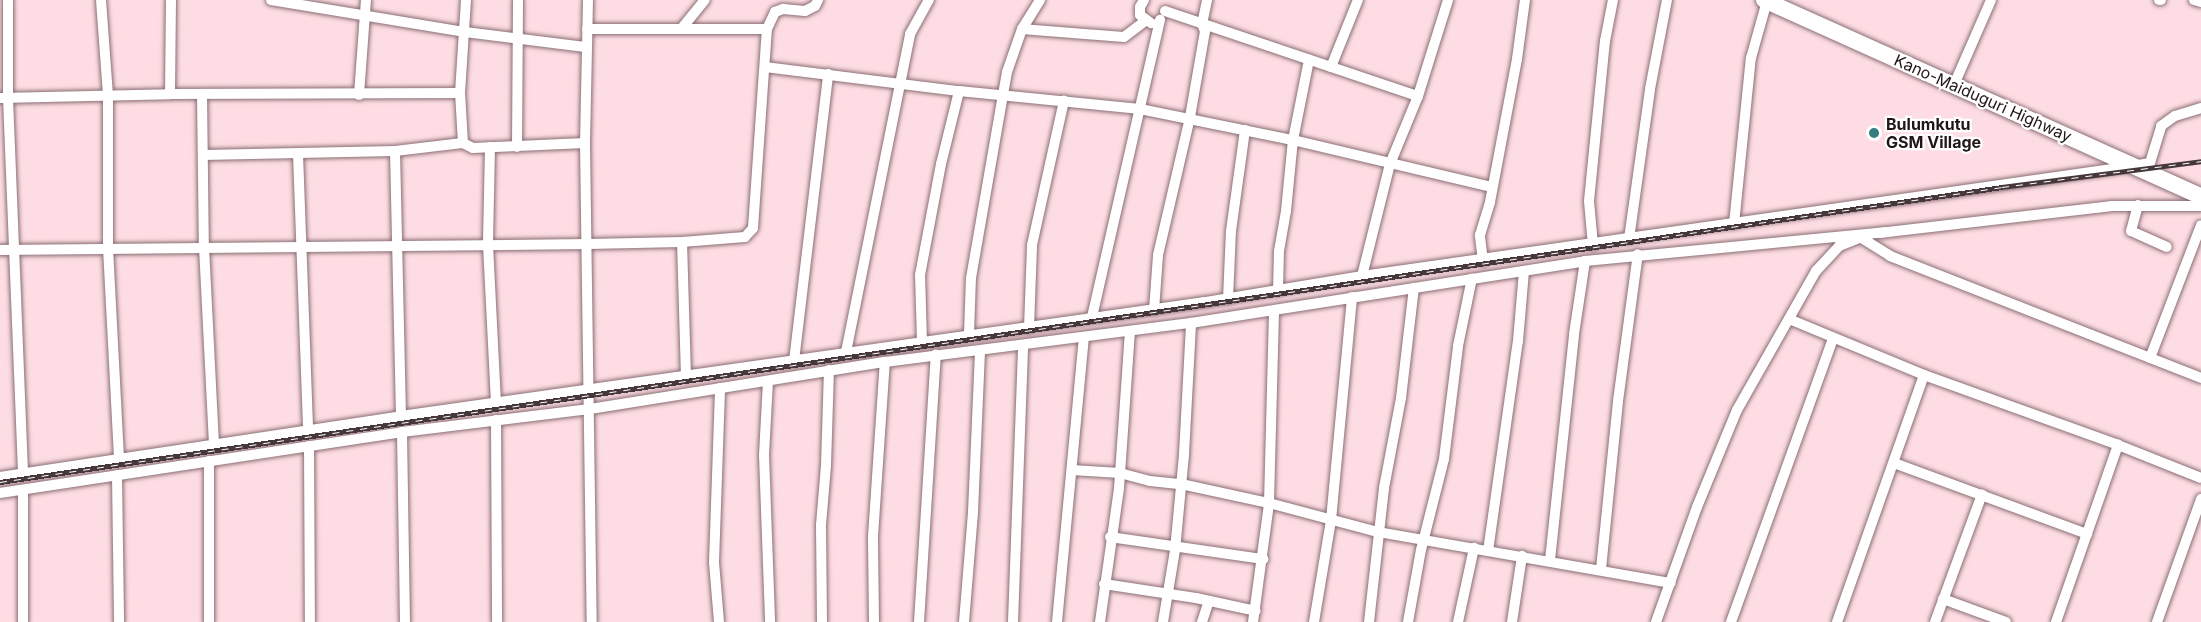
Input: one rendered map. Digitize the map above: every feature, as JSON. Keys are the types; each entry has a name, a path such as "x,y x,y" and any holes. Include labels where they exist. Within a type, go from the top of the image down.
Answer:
{"highway":[{"name":"Kano-Maiduguri Highway","path":"1770,0 1958,78 2201,185"},
{"name":"Kano-Maiduguri Highway","path":"1770,0 2201,196"}],"street":[{"path":"8,0 4,98 14,249 23,474"},
{"path":"101,0 108,95 108,248 119,459"},
{"path":"170,94 171,0"},
{"path":"271,0 465,32 585,47"},
{"path":"359,95 366,0"},
{"path":"463,142 460,93 466,0"},
{"path":"517,147 518,0"},
{"path":"588,0 585,47 585,143 592,622"},
{"path":"682,28 705,0"},
{"path":"0,250 588,244 682,242 745,237 753,228 767,29 775,12 783,9 805,11 815,6 818,0"},
{"path":"846,352 910,34 929,0"},
{"path":"969,334 971,278 1007,72 1022,29 1040,0"},
{"path":"1092,317 1163,16 1161,0"},
{"path":"1154,310 1158,255 1191,117 1205,31 1202,24 1207,0"},
{"path":"1331,67 1359,0"},
{"path":"1362,276 1390,164 1418,96 1448,0"},
{"path":"1483,261 1480,235 1492,187 1517,58 1525,0"},
{"path":"1593,245 1589,201 1605,41 1613,0"},
{"path":"1629,240 1650,89 1667,0"},
{"path":"1734,224 1751,58 1770,0"},
{"path":"1958,78 1991,0"},
{"path":"2194,0 2201,2"},
{"path":"1139,1 1139,11 1145,21 1153,23 1163,16 1202,24 1418,96"},
{"path":"1022,29 1124,36 1145,21"},
{"path":"587,29 767,29"},
{"path":"1278,291 1279,251 1286,211 1293,140 1309,60"},
{"path":"765,67 1003,96 1064,100 1191,117 1492,187"},
{"path":"794,361 828,74"},
{"path":"922,341 920,275 941,164 958,91"},
{"path":"4,98 170,94 460,93"},
{"path":"202,94 204,247 214,446"},
{"path":"1029,328 1032,245 1064,100"},
{"path":"0,477 401,416 686,377 969,334 1154,310 1362,276 1483,261 2133,166 2150,163 2161,126 2175,116 2201,108"},
{"path":"1228,299 1231,231 1245,130"},
{"path":"203,155 395,151 463,142 472,148 585,143"},
{"path":"490,147 488,245 496,404"},
{"path":"395,151 401,416"},
{"path":"298,154 308,430"},
{"path":"2139,205 2130,229 2168,247"},
{"path":"0,493 402,432 590,409 885,362 1191,324 1472,278 1638,254 1885,232 2067,210 2139,205 2201,206"},
{"path":"2150,358 2201,225"},
{"path":"1656,622 1697,507 1737,410 1789,319 1826,260 1839,246 1860,237 1885,232"},
{"path":"1860,237 1890,256 2201,378"},
{"path":"682,242 686,377"},
{"path":"1601,569 1616,423 1638,254"},
{"path":"1550,560 1574,334 1585,261"},
{"path":"1488,551 1518,341 1524,271"},
{"path":"1408,622 1424,539 1444,459 1458,346 1472,278"},
{"path":"1369,622 1378,532 1401,398 1414,288"},
{"path":"1314,622 1331,520 1352,297"},
{"path":"1104,584 1209,601 1255,617 1269,503 1274,311"},
{"path":"1789,319 1924,375 2118,445 2201,478"},
{"path":"1163,622 1175,547 1181,484 1191,324"},
{"path":"1100,622 1120,473 1130,332"},
{"path":"1057,622 1084,338"},
{"path":"1731,622 1833,339"},
{"path":"1013,622 1023,346"},
{"path":"964,622 973,512 980,351"},
{"path":"919,622 936,355"},
{"path":"874,622 873,536 885,362"},
{"path":"822,622 821,525 826,465 829,370"},
{"path":"1836,622 1924,375"},
{"path":"768,381 764,455 770,622"},
{"path":"719,622 714,562 720,388"},
{"path":"496,420 497,622"},
{"path":"402,432 405,622"},
{"path":"2056,622 2118,445"},
{"path":"309,446 310,622"},
{"path":"209,461 209,622"},
{"path":"1894,463 2087,534"},
{"path":"1072,470 1120,473 1150,481 1181,484 1269,503 1378,532 1550,560 1671,583"},
{"path":"117,475 119,622"},
{"path":"23,490 23,622"},
{"path":"1935,622 1982,494"},
{"path":"2157,622 2201,499"},
{"path":"1110,537 1263,559"},
{"path":"1458,622 1474,548"},
{"path":"1512,622 1522,556"},
{"path":"1943,599 2006,622"},
{"path":"1202,622 1209,601"}],"railway":[{"path":"0,482 2002,187 2201,161"}],"place":[{"name":"Bulumkutu GSM Village","path":"1874,133"}]}
